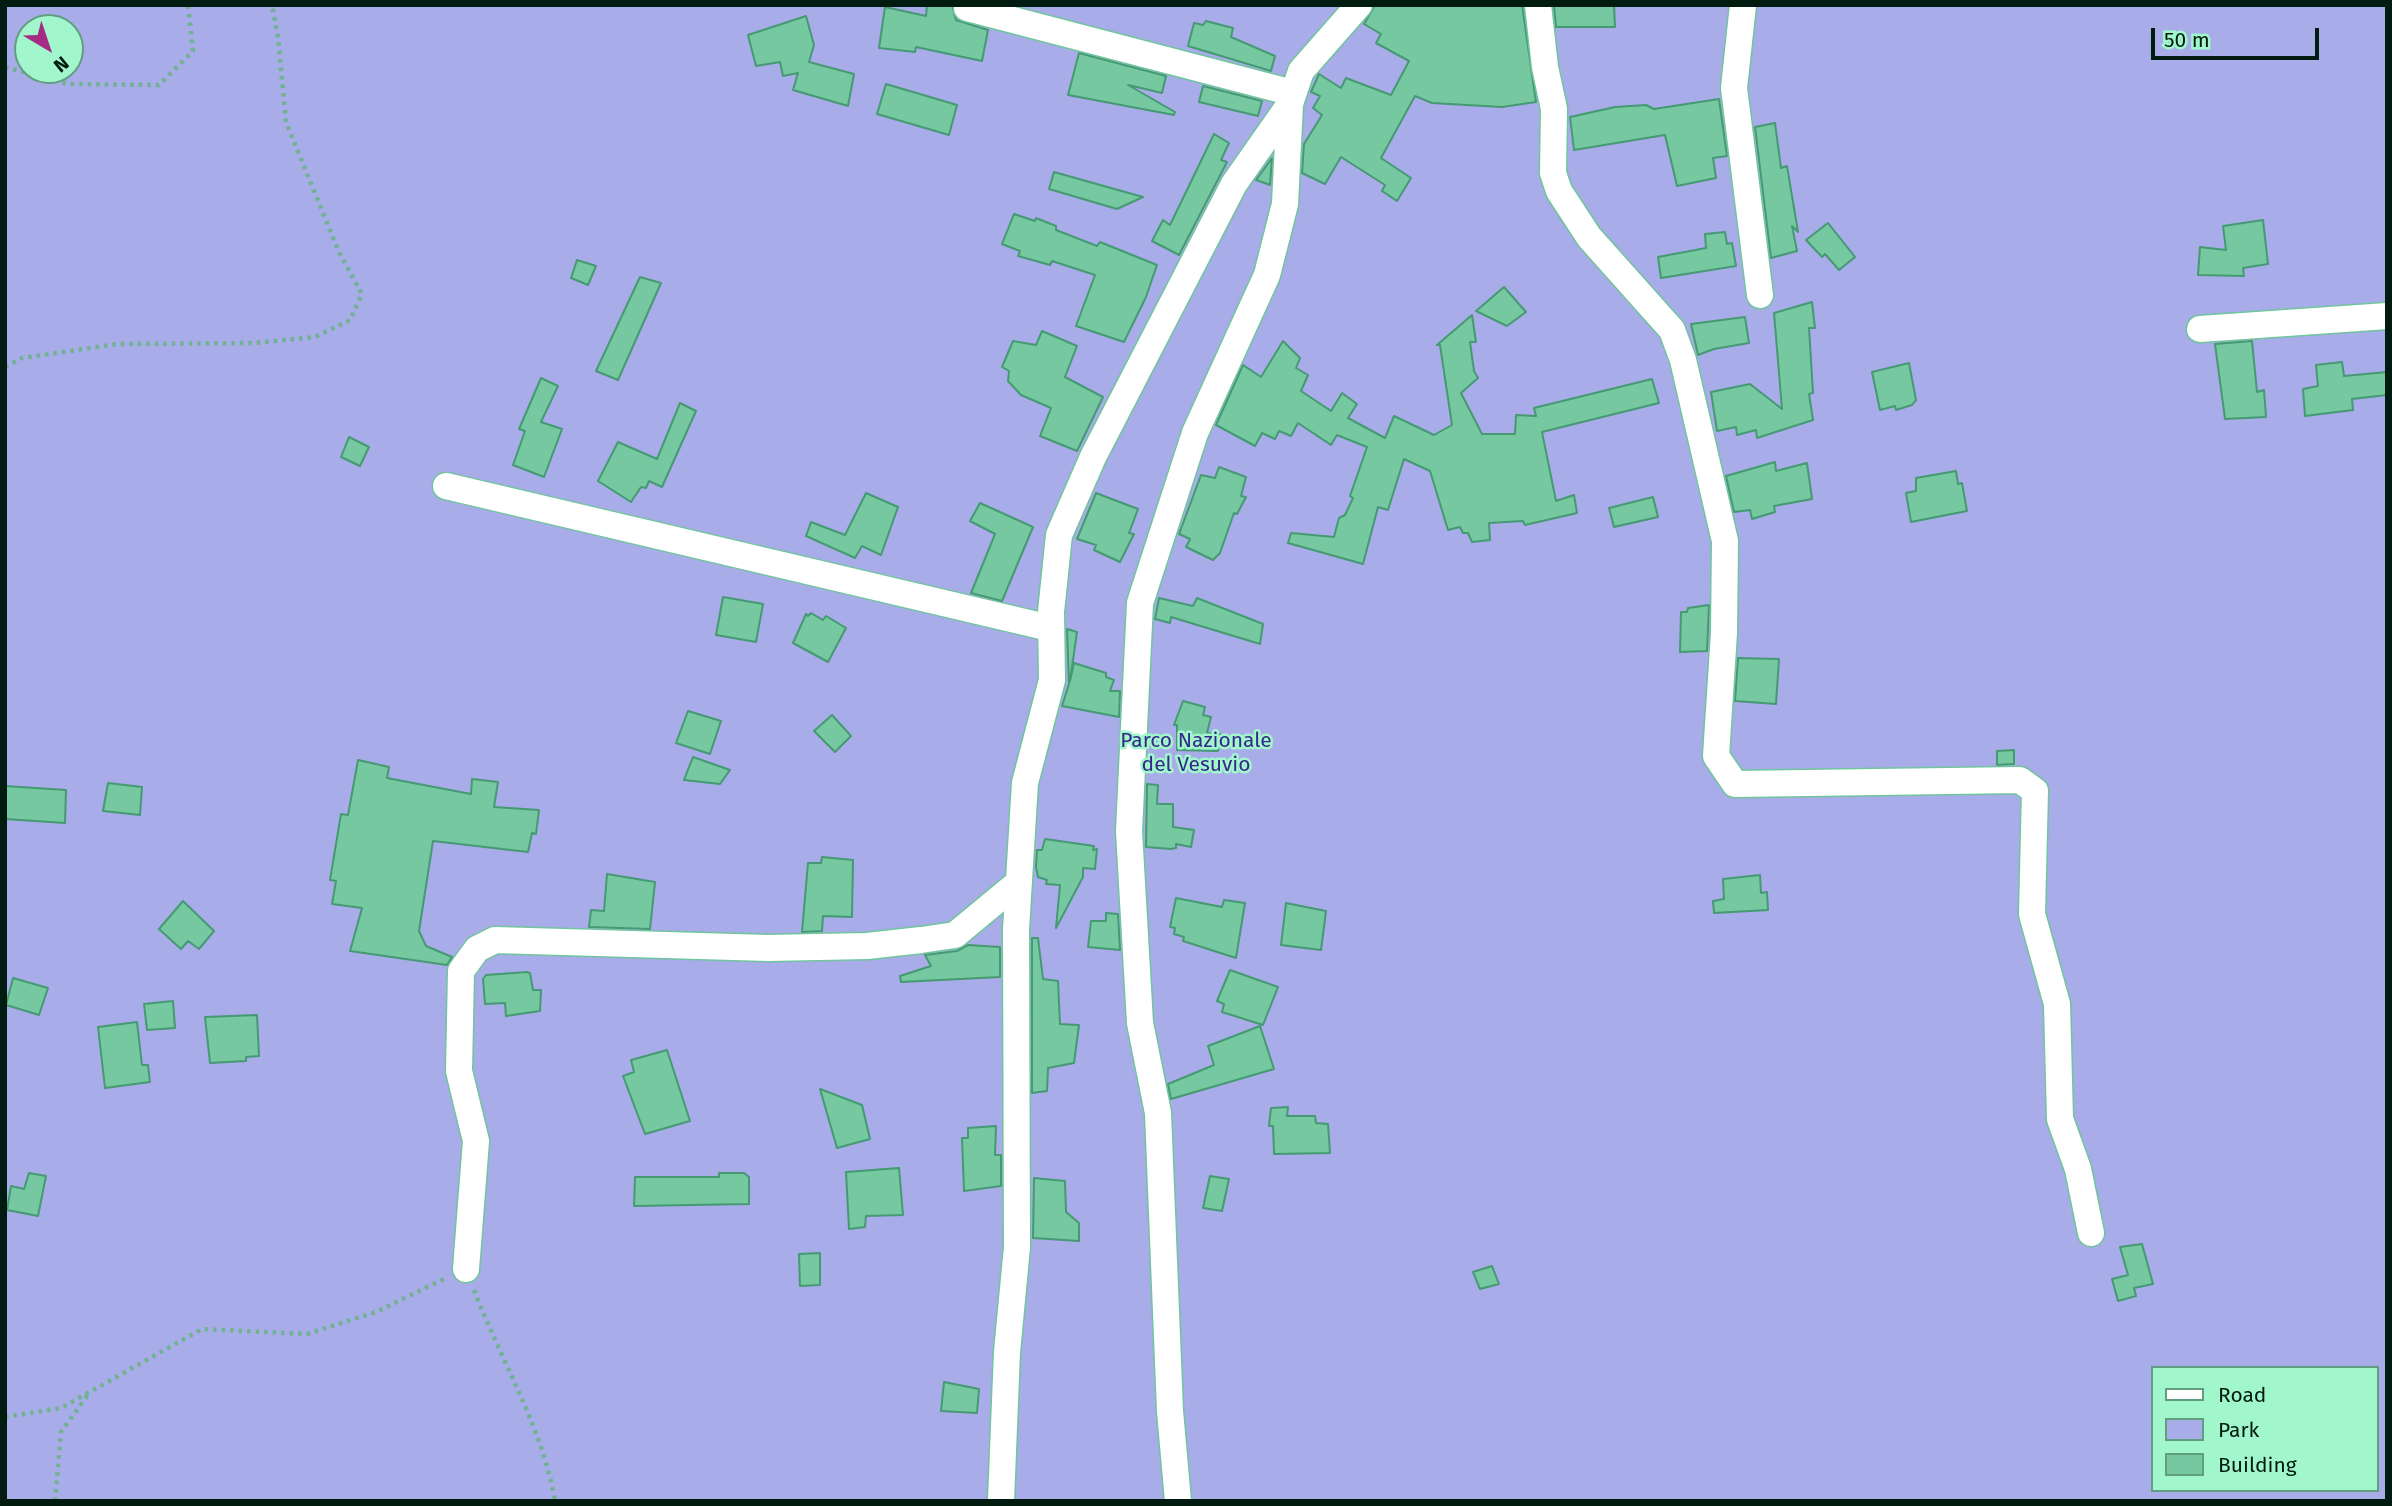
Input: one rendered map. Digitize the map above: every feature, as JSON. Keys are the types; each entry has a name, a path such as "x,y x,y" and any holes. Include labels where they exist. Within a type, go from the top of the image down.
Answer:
{"street":[{"path":"1178,1501 1170,1411 1158,1113 1140,1023 1130,845 1131,752 1140,668 1140,603 1195,433 1267,275 1285,204 1292,99 1301,71 1359,5"},
{"path":"1538,5 1545,67 1554,109 1551,158 1559,191 1589,237 1672,330 1683,360 1724,541 1724,633 1716,756 1735,783 2020,780 2035,791 2032,914 2057,1004 2060,1119 2078,1169 2091,1233"},
{"path":"1743,5 1734,88 1760,295"},
{"path":"967,8 1292,99"},
{"path":"1001,1501 1007,1352 1017,1247 1016,929 1025,783 1052,680 1050,628 1059,534 1093,457 1234,184 1292,99"},
{"path":"2200,329 2387,316"},
{"path":"446,486 1050,628"},
{"path":"466,1269 476,1140 459,1071 461,971 477,949 495,940 768,947 867,946 921,940 955,935 1019,882"}],"path":[{"path":"5,67 68,83 159,85 193,51 188,5"},
{"path":"5,367 22,358 118,344 256,343 315,337 350,320 362,294 338,250 286,122 278,37 272,5"},
{"path":"5,1417 61,1408 202,1329 307,1334 376,1312 466,1269 496,1347 534,1422 555,1501"},
{"path":"55,1501 61,1432 91,1391"}],"green space":[{"name":"Parco Nazionale del Vesuvio","path":"5,5 2387,5 2387,1501 5,1501"}],"building":[{"path":"927,5 952,5 956,20 988,30 982,61 916,47 915,52 879,48 885,7 926,16"},
{"path":"1375,5 1522,5 1536,102 1502,107 1432,103 1415,96 1381,158 1411,178 1397,201 1382,191 1385,185 1341,157 1325,184 1302,173 1304,144 1322,115 1313,108 1320,96 1311,92 1319,74 1341,88 1346,78 1391,95 1409,61 1376,43 1381,34 1364,24"},
{"path":"1554,5 1614,5 1615,27 1556,27"},
{"path":"806,16 814,45 809,62 854,74 848,106 793,90 798,73 783,76 780,62 756,66 748,35"},
{"path":"1206,21 1233,28 1231,37 1275,56 1271,71 1188,46 1194,23 1203,25"},
{"path":"1079,53 1166,76 1162,93 1128,85 1175,112 1174,115 1068,95"},
{"path":"886,84 957,105 949,135 877,114"},
{"path":"1203,86 1262,101 1258,116 1199,102"},
{"path":"1719,99 1727,156 1713,158 1716,178 1677,186 1665,135 1574,150 1570,117 1615,107 1646,105 1654,109"},
{"path":"1775,123 1781,168 1787,166 1798,232 1792,226 1797,251 1771,258 1755,127"},
{"path":"1214,134 1229,143 1221,160 1227,162 1179,255 1152,241 1163,220 1170,225"},
{"path":"1272,158 1270,185 1256,180"},
{"path":"1054,172 1143,197 1117,209 1049,189"},
{"path":"1014,214 1035,221 1036,218 1056,226 1056,230 1097,246 1100,242 1157,265 1146,297 1124,342 1076,326 1095,275 1052,261 1050,265 1018,256 1020,251 1002,244"},
{"path":"2263,220 2268,264 2243,268 2244,276 2198,275 2200,247 2226,250 2223,226"},
{"path":"1828,223 1855,257 1839,270 1825,254 1822,257 1806,240"},
{"path":"1725,232 1727,244 1732,243 1736,266 1661,278 1658,257 1706,248 1705,234"},
{"path":"577,260 596,266 588,285 571,278"},
{"path":"640,277 661,283 618,380 596,371"},
{"path":"1504,287 1526,312 1507,326 1476,311"},
{"path":"1812,302 1815,328 1809,328 1813,393 1809,394 1813,420 1757,438 1756,430 1737,435 1736,427 1717,431 1711,392 1750,384 1782,409 1774,313"},
{"path":"1472,315 1476,342 1470,342 1474,371 1478,378 1461,393 1482,434 1515,434 1516,415 1536,416 1534,408 1652,379 1659,403 1542,432 1556,501 1574,495 1577,513 1525,525 1523,521 1489,523 1490,540 1472,542 1468,533 1463,533 1460,527 1448,530 1430,471 1404,459 1388,510 1378,507 1363,564 1288,543 1291,533 1334,537 1339,518 1345,515 1353,498 1350,496 1367,447 1337,435 1331,445 1298,423 1291,436 1279,431 1275,439 1262,433 1255,446 1216,425 1243,365 1261,377 1283,341 1300,358 1296,368 1308,375 1301,391 1331,411 1342,393 1357,404 1348,418 1385,438 1394,416 1434,435 1452,425 1440,345 1437,345"},
{"path":"1745,317 1749,343 1714,349 1698,355 1691,324"},
{"path":"1042,331 1077,346 1065,377 1103,397 1077,451 1040,436 1051,408 1021,395 1008,381 1009,371 1002,367 1013,341 1036,345"},
{"path":"2252,341 2257,392 2264,390 2266,417 2225,419 2215,344"},
{"path":"2342,362 2344,376 2387,372 2387,395 2352,399 2353,410 2305,416 2303,389 2318,386 2316,365"},
{"path":"1909,363 1916,400 1912,405 1896,410 1895,406 1880,410 1872,372"},
{"path":"541,378 558,386 541,422 562,429 544,477 513,465 525,431 519,429"},
{"path":"680,403 696,411 662,487 649,481 646,488 641,487 631,502 598,481 618,442 657,459"},
{"path":"349,437 369,447 360,466 341,457"},
{"path":"1775,462 1776,471 1807,463 1812,499 1774,506 1775,512 1752,519 1750,510 1734,512 1726,476"},
{"path":"1219,467 1246,477 1241,496 1246,497 1237,514 1234,513 1220,553 1213,560 1186,547 1190,539 1179,534 1201,475 1215,478"},
{"path":"1956,471 1958,484 1962,483 1967,511 1911,522 1906,493 1916,491 1916,478"},
{"path":"866,493 898,507 881,555 862,546 855,558 806,536 811,522 845,535"},
{"path":"1096,493 1138,509 1129,533 1134,534 1120,562 1094,550 1096,545 1077,539"},
{"path":"1653,497 1658,517 1614,527 1609,508"},
{"path":"980,503 1033,527 1002,601 971,593 995,534 970,521"},
{"path":"723,597 763,604 756,642 716,635"},
{"path":"1159,598 1193,606 1197,598 1263,624 1260,644 1171,617 1170,623 1155,619"},
{"path":"1709,605 1707,651 1680,652 1681,612 1687,612 1688,608"},
{"path":"811,613 823,620 826,616 846,628 828,662 793,643 806,614 808,616"},
{"path":"1067,629 1077,632 1070,681 1074,663 1106,673 1106,677 1114,680 1110,691 1120,691 1119,717 1062,706 1069,684"},
{"path":"1738,658 1779,659 1776,704 1735,701"},
{"path":"1183,701 1205,707 1203,715 1211,717 1207,733 1220,734 1218,751 1177,750 1177,725 1174,725"},
{"path":"688,711 721,721 710,754 676,743"},
{"path":"832,715 851,736 835,752 814,731"},
{"path":"2014,750 2014,764 1997,765 1997,751"},
{"path":"693,757 730,770 720,784 684,780"},
{"path":"358,760 389,767 387,778 471,794 472,779 498,782 494,807 539,810 536,834 532,833 528,852 433,841 419,931 426,946 452,957 447,965 350,951 362,908 332,904 336,881 330,880 341,814 348,815"},
{"path":"108,783 142,787 140,815 103,811"},
{"path":"1147,784 1158,785 1157,804 1173,804 1173,827 1194,830 1191,847 1176,844 1176,848 1171,849 1146,847"},
{"path":"5,786 66,790 65,823 5,819"},
{"path":"1045,839 1094,846 1093,850 1097,849 1095,869 1083,868 1083,877 1056,928 1060,885 1046,884 1047,880 1038,877 1036,867 1037,850 1042,850"},
{"path":"822,857 853,860 852,917 823,916 822,931 802,932 808,863 821,863"},
{"path":"607,874 655,882 650,929 589,927 591,910 604,911"},
{"path":"1760,875 1761,893 1767,892 1768,910 1714,913 1713,901 1724,899 1723,879"},
{"path":"1176,898 1222,907 1224,900 1245,903 1236,958 1183,941 1184,937 1174,934 1175,928 1170,927"},
{"path":"183,901 214,931 199,949 188,941 181,949 159,929"},
{"path":"1286,903 1326,911 1321,950 1281,945"},
{"path":"1106,913 1118,914 1120,950 1088,947 1091,921 1106,921"},
{"path":"1032,938 1038,938 1043,979 1058,981 1060,1024 1079,1025 1074,1063 1048,1068 1047,1091 1032,1093"},
{"path":"968,945 1000,947 1000,977 901,982 900,976 931,966 925,955 957,951"},
{"path":"1230,970 1278,987 1263,1025 1222,1012 1224,1004 1217,1001"},
{"path":"530,973 533,990 541,990 540,1011 506,1016 505,1003 485,1004 483,979 486,975"},
{"path":"13,978 48,988 39,1015 6,1005"},
{"path":"173,1001 175,1028 147,1030 144,1004"},
{"path":"257,1015 259,1056 246,1057 246,1061 210,1063 205,1017"},
{"path":"137,1022 142,1065 148,1065 150,1082 105,1088 98,1027"},
{"path":"1260,1026 1274,1069 1171,1099 1168,1084 1214,1065 1208,1046"},
{"path":"667,1050 690,1121 645,1134 623,1076 634,1072 631,1060"},
{"path":"820,1089 862,1105 870,1139 837,1148"},
{"path":"1288,1107 1287,1116 1315,1116 1316,1123 1328,1124 1330,1153 1274,1154 1273,1126 1269,1126 1271,1108"},
{"path":"996,1126 995,1155 1001,1155 1001,1186 964,1191 962,1138 968,1138 968,1128"},
{"path":"899,1168 903,1215 866,1216 865,1227 849,1229 846,1172"},
{"path":"29,1173 46,1176 38,1216 7,1210 11,1186 24,1189"},
{"path":"719,1173 744,1173 749,1177 749,1204 634,1206 635,1177 719,1177"},
{"path":"1210,1176 1229,1179 1222,1211 1203,1208"},
{"path":"1034,1178 1065,1181 1066,1212 1079,1223 1079,1241 1033,1238"},
{"path":"2142,1244 2153,1284 2134,1288 2136,1296 2118,1301 2112,1279 2128,1275 2120,1247"},
{"path":"820,1253 820,1285 800,1286 799,1254"},
{"path":"1492,1266 1499,1284 1480,1289 1473,1272"},
{"path":"944,1382 979,1389 977,1413 941,1411"}]}
